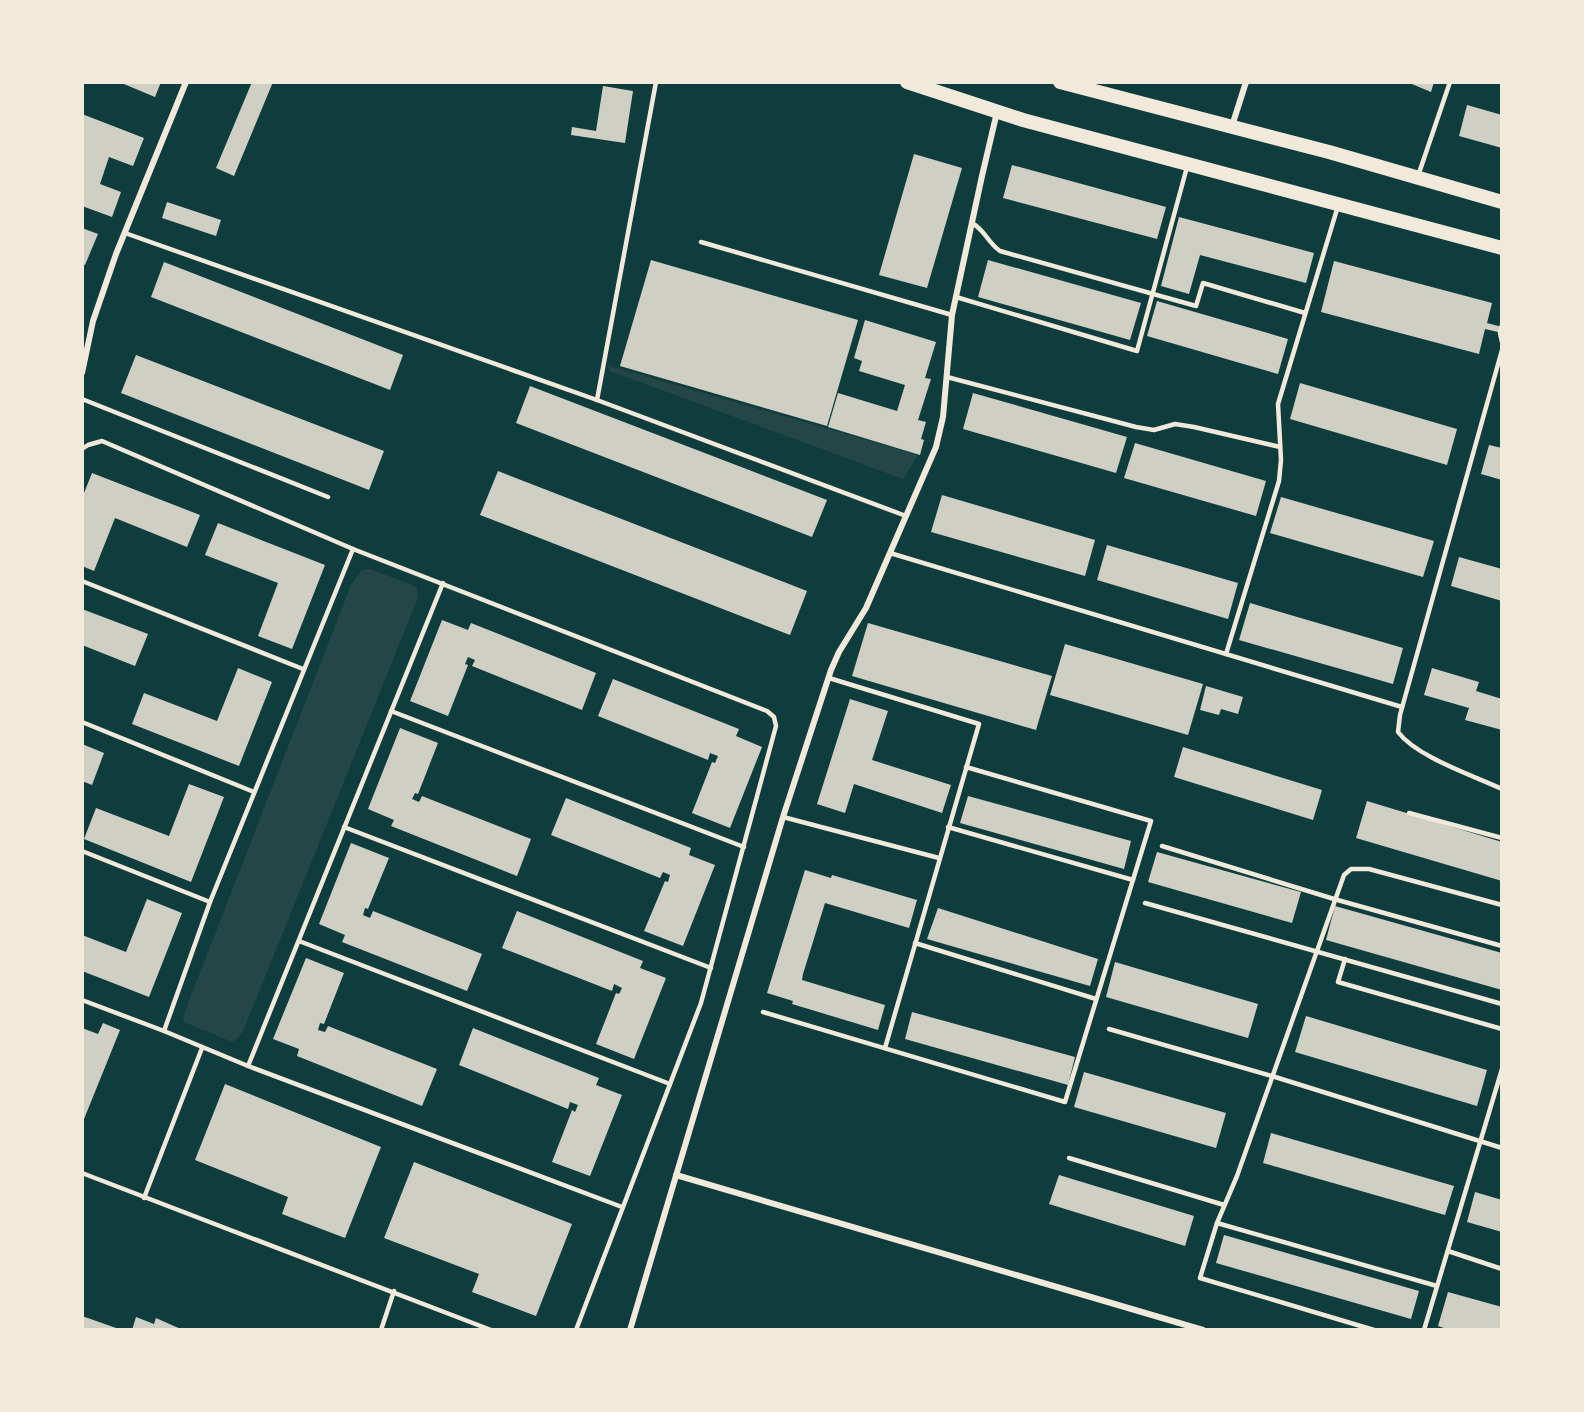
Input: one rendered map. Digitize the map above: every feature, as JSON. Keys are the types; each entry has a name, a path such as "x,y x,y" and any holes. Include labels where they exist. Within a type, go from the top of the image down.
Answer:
{"main road":[{"path":"907,82 998,112 1502,248"},
{"path":"1060,82 1232,126 1502,202"}],"street":[{"path":"82,373 93,321 125,233 186,82"},
{"path":"1232,126 1246,82"},
{"path":"630,1329 783,817 829,678 839,652 866,608 936,447 943,417 952,315 998,112"},
{"path":"676,1175 1203,1329"}],"lane":[{"path":"597,400 656,82"},
{"path":"1418,177 1450,82"},
{"path":"956,297 1137,351 1187,164"},
{"path":"1226,654 1279,481 1278,404 1338,205"},
{"path":"972,223 982,229 992,246 1000,251 1196,306 1203,283 1305,313"},
{"path":"125,233 597,400 906,516"},
{"path":"700,242 952,315"},
{"path":"1502,325 1500,333 1502,342"},
{"path":"1502,350 1402,707 1398,732 1406,742 1422,752 1502,789"},
{"path":"947,377 1136,427 1155,430 1175,424 1280,447"},
{"path":"82,399 328,497"},
{"path":"82,449 102,441 353,549 767,711 774,717 776,726 701,1003 576,1329"},
{"path":"164,1031 210,902 353,549"},
{"path":"890,553 1402,707"},
{"path":"82,581 303,669"},
{"path":"248,1066 443,583"},
{"path":"829,678 979,724 885,1048"},
{"path":"391,711 744,847"},
{"path":"82,722 254,792"},
{"path":"762,1012 1065,1102 1151,821 966,767"},
{"path":"1409,813 1502,838"},
{"path":"783,817 939,858"},
{"path":"344,827 711,968"},
{"path":"948,827 1133,880"},
{"path":"1162,846 1334,899 1502,946"},
{"path":"82,851 210,902"},
{"path":"1374,1329 1200,1278 1217,1223 1237,1176 1344,875 1351,869 1369,869 1502,905"},
{"path":"1145,903 1502,1004"},
{"path":"299,941 670,1084"},
{"path":"915,943 1096,999"},
{"path":"1345,959 1338,982 1502,1029"},
{"path":"82,1000 248,1066 622,1207"},
{"path":"1109,1029 1272,1076 1502,1148"},
{"path":"144,1198 202,1048"},
{"path":"1424,1329 1502,1069"},
{"path":"1069,1158 1224,1205"},
{"path":"82,1173 491,1329"},
{"path":"1217,1223 1437,1286"},
{"path":"1448,1251 1502,1269"},
{"path":"381,1329 394,1292"}],"shaded area":[{"path":"607,365 918,455 903,479 610,371"},
{"path":"365,569 412,585 417,588 418,598 242,1034 234,1041 230,1041 184,1022 183,1016 351,585"}],"building":[{"path":"119,82 161,82 155,97"},
{"path":"252,82 273,82 234,176 216,168"},
{"path":"1407,82 1434,82 1431,92"},
{"path":"603,86 633,91 625,143 571,135 572,127 596,131"},
{"path":"1467,105 1502,115 1502,148 1459,136"},
{"path":"82,114 144,138 133,166 109,157 100,184 121,192 112,217 82,206"},
{"path":"914,154 962,168 927,288 879,275"},
{"path":"1012,165 1166,207 1157,239 1003,198"},
{"path":"167,202 221,220 216,236 162,218"},
{"path":"1179,217 1314,253 1306,283 1200,255 1189,294 1161,286"},
{"path":"82,228 98,234 85,265 82,264"},
{"path":"651,260 858,320 827,426 620,366"},
{"path":"988,260 1141,303 1130,340 978,297"},
{"path":"1334,261 1492,303 1487,323 1502,327 1502,333 1485,329 1479,354 1321,312"},
{"path":"164,262 403,355 390,390 151,297"},
{"path":"1157,301 1288,339 1278,374 1147,336"},
{"path":"865,320 936,342 925,378 931,379 918,420 926,422 921,439 924,440 920,455 828,427 838,393 897,411 905,385 859,371 862,361 854,358"},
{"path":"136,355 384,451 369,490 121,393"},
{"path":"1300,383 1457,429 1447,465 1290,419"},
{"path":"530,386 827,500 812,537 516,423"},
{"path":"973,393 1127,437 1116,473 963,429"},
{"path":"1135,443 1266,481 1256,516 1124,478"},
{"path":"1489,445 1502,448 1502,480 1481,474"},
{"path":"498,471 807,591 790,635 480,515"},
{"path":"92,473 200,515 187,547 115,518 94,571 82,566 82,498"},
{"path":"942,495 1095,540 1085,576 931,532"},
{"path":"1281,497 1434,541 1423,577 1270,533"},
{"path":"218,523 325,565 292,649 258,636 278,583 205,555"},
{"path":"1107,545 1238,583 1228,619 1097,580"},
{"path":"1459,557 1502,569 1502,601 1451,586"},
{"path":"1250,603 1403,648 1393,684 1239,640"},
{"path":"82,609 148,634 135,666 82,645"},
{"path":"442,620 468,630 471,623 596,673 582,710 472,666 475,660 468,657 465,664 468,665 448,716 410,701"},
{"path":"868,623 1052,676 1036,730 852,676"},
{"path":"1065,644 1203,684 1188,735 1050,695"},
{"path":"238,668 272,682 239,766 132,724 144,693 217,721"},
{"path":"1432,668 1479,682 1476,691 1502,699 1502,730 1465,720 1469,708 1424,695"},
{"path":"613,679 739,729 736,736 762,747 730,828 692,813 712,762 715,763 718,756 710,753 708,760 598,716"},
{"path":"1206,686 1243,697 1238,714 1221,709 1219,715 1200,710"},
{"path":"850,699 888,711 872,760 951,785 942,813 854,784 845,813 817,804"},
{"path":"400,728 438,743 418,794 415,793 412,799 419,802 422,796 531,839 517,876 391,826 394,820 368,809"},
{"path":"82,744 104,753 92,785 82,781"},
{"path":"1183,747 1322,790 1313,820 1174,777"},
{"path":"189,784 224,797 191,882 84,839 96,808 169,836"},
{"path":"968,796 1131,841 1124,869 960,823"},
{"path":"566,798 691,848 689,855 715,865 683,946 644,931 665,881 668,882 670,875 663,872 660,878 551,835"},
{"path":"1367,801 1502,842 1502,881 1356,838"},
{"path":"351,843 389,858 368,909 365,908 363,915 370,918 373,911 482,954 467,991 342,942 345,935 319,924"},
{"path":"1157,852 1301,892 1292,923 1148,882"},
{"path":"805,870 831,878 832,875 917,900 909,928 825,903 803,974 802,980 885,1005 878,1030 792,1004 793,1001 767,993"},
{"path":"147,899 182,913 149,997 82,971 82,935 126,952"},
{"path":"1335,906 1502,953 1502,990 1326,940"},
{"path":"938,908 1098,959 1090,986 927,939"},
{"path":"517,911 643,961 640,968 666,978 634,1059 596,1044 616,993 619,994 622,988 614,984 612,991 502,948"},
{"path":"306,958 344,973 324,1024 320,1023 318,1030 325,1032 328,1026 437,1069 422,1106 297,1056 299,1049 273,1039"},
{"path":"1115,962 1258,1004 1248,1038 1106,997"},
{"path":"912,1012 1075,1057 1068,1085 905,1039"},
{"path":"1306,1016 1487,1070 1477,1106 1295,1052"},
{"path":"103,1023 120,1030 82,1124 82,1028 98,1034"},
{"path":"473,1028 599,1078 596,1085 622,1095 590,1176 552,1162 572,1110 575,1112 578,1105 570,1102 568,1109 459,1065"},
{"path":"1084,1072 1226,1113 1216,1148 1074,1107"},
{"path":"225,1084 381,1147 345,1238 282,1214 288,1197 195,1160"},
{"path":"1271,1133 1454,1186 1445,1215 1263,1163"},
{"path":"414,1162 572,1224 536,1316 472,1292 479,1274 384,1238"},
{"path":"1059,1175 1194,1216 1185,1246 1049,1204"},
{"path":"1475,1192 1502,1200 1502,1232 1467,1222"},
{"path":"1224,1235 1419,1291 1411,1319 1216,1263"},
{"path":"1448,1292 1502,1307 1502,1330 1450,1330 1438,1326"},
{"path":"82,1316 119,1329 119,1330 82,1330"},
{"path":"136,1317 154,1324 156,1318 183,1330 132,1330"}]}
